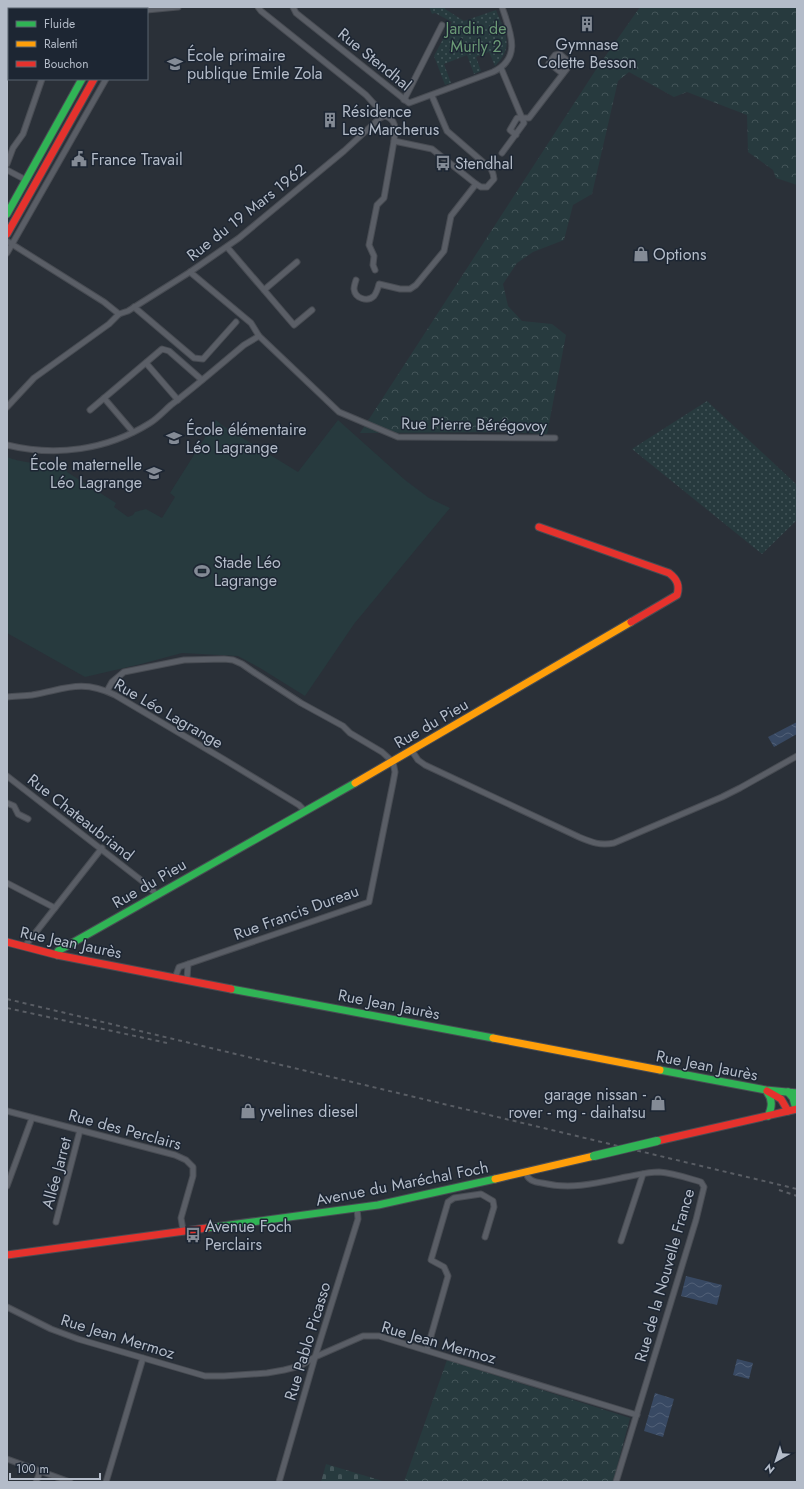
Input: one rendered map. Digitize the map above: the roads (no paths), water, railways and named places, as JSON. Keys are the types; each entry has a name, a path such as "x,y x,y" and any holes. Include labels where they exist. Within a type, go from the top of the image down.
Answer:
{"main road":[{"path":"7,214 81,80"},
{"path":"7,234 93,80"},
{"path":"26,180 37,179"},
{"path":"26,180 30,192"},
{"name":"Rue du Pieu","path":"57,954 58,951 156,894 393,762 677,595 679,590 678,582 675,577 669,573 539,527"},
{"name":"Rue Jean Jaurès","path":"7,942 57,954 175,978 766,1090 793,1092"},
{"path":"766,1090 780,1099 788,1111"},
{"path":"766,1090 772,1100 772,1107 768,1116"},
{"path":"793,1092 793,1098 797,1109"},
{"name":"Avenue du Maréchal Foch","path":"7,1255 82,1246 183,1230 357,1208 467,1186 797,1109"}],"street":[{"path":"148,10 178,7"},
{"path":"258,7 302,45 366,95 376,106 380,118 385,116 394,123 396,129 384,198 377,205 369,245 374,256 373,264 375,270"},
{"name":"Rue Stendhal","path":"293,7 296,13 404,100 409,103 432,96 447,131 484,163 491,166 494,179 492,183 487,187 481,187 476,184"},
{"path":"432,96 501,68 510,54 512,43 512,36 503,9"},
{"path":"404,100 442,25"},
{"path":"501,68 524,123 502,153"},
{"path":"516,135 510,130 511,125 517,118 529,118 563,74"},
{"path":"7,164 13,148 23,134 42,80"},
{"path":"7,253 105,80"},
{"name":"Rue du 19 Mars 1962","path":"7,407 34,378 109,324 119,314 128,311 190,272 227,247 262,220 380,118"},
{"path":"356,280 354,290 356,295 361,299 366,300 373,298 377,292 379,284 400,289 410,289 416,285 444,251 451,216 476,184 432,149 394,141"},
{"path":"7,170 26,180"},
{"path":"7,241 104,302 119,314"},
{"path":"227,247 294,325 312,310"},
{"path":"264,290 297,262"},
{"name":"Rue Pierre Bérégovoy","path":"190,272 251,323 259,336 339,412 398,437 555,438"},
{"path":"134,307 194,358 203,359 236,322"},
{"path":"7,445 24,449 63,451 97,446 111,442 151,422 244,344 259,336"},
{"path":"90,410 162,349 165,349 202,380"},
{"path":"146,363 178,400"},
{"path":"104,398 133,432"},
{"path":"107,691 112,682 124,672 184,660 233,660 242,664 301,703 339,724 350,733 382,752 393,762"},
{"name":"Rue Léo Lagrange","path":"7,697 31,695 73,686 87,686 107,691 225,760 299,805 305,811"},
{"path":"412,751 418,760 425,765 592,843 602,845 614,843 740,788 797,756"},
{"name":"Rue Francis Dureau","path":"175,978 179,967 369,902 395,772 393,762"},
{"name":"Rue Chateaubriand","path":"7,776 102,848 156,894"},
{"path":"7,803 14,806 18,814 28,819"},
{"path":"25,946 102,848"},
{"path":"7,883 55,908"},
{"path":"187,980 188,964"},
{"name":"Rue des Perclairs","path":"7,1111 175,1155 186,1160 193,1167 181,1218 183,1230"},
{"path":"7,1186 32,1118"},
{"name":"Allée Jarret","path":"56,1222 80,1130"},
{"name":"Rue de la Nouvelle France","path":"526,1172 529,1179 535,1182 562,1186 587,1185 659,1172 678,1175 701,1182 704,1188 696,1220 616,1482"},
{"path":"622,1241 644,1174"},
{"path":"427,1350 448,1276 444,1267 431,1260 448,1202 454,1198 482,1194 493,1200 494,1207 485,1237"},
{"name":"Rue Pablo Picasso","path":"278,1482 358,1219 357,1208"},
{"name":"Rue Jean Mermoz","path":"7,1307 51,1329 78,1339 201,1375 214,1376 274,1372 300,1366 315,1357 363,1336 379,1336 637,1415"},
{"path":"106,1482 143,1358"},
{"path":"7,1459 70,1482"},
{"path":"36,1482 40,1472"}],"water":[{"path":"797,722 797,734 774,747 768,737"},
{"path":"686,1276 722,1285 717,1305 681,1296"},
{"path":"737,1359 753,1363 749,1379 733,1375"},
{"path":"655,1393 674,1399 663,1437 644,1431"}],"railway":[{"path":"7,999 797,1189"},
{"path":"7,1008 167,1043"},
{"path":"779,1190 797,1196"}],"place":[{"name":"Gymnase Colette Besson","path":"587,24"},
{"name":"École primaire publique Emile Zola","path":"175,64"},
{"name":"Résidence Les Marcherus","path":"330,120"},
{"name":"France Travail","path":"79,159"},
{"name":"Stendhal","path":"443,163"},
{"name":"Options","path":"641,254"},
{"name":"École élémentaire Léo Lagrange","path":"174,438"},
{"name":"École maternelle Léo Lagrange","path":"154,473"},
{"name":"Stade Léo Lagrange","path":"202,571"},
{"name":"garage nissan - rover - mg - daihatsu","path":"658,1103"},
{"name":"yvelines diesel","path":"248,1111"},
{"name":"Avenue Foch Perclairs","path":"193,1235"}],"park label":[{"name":"Jardin de Murly 2","path":"476,37"}]}
